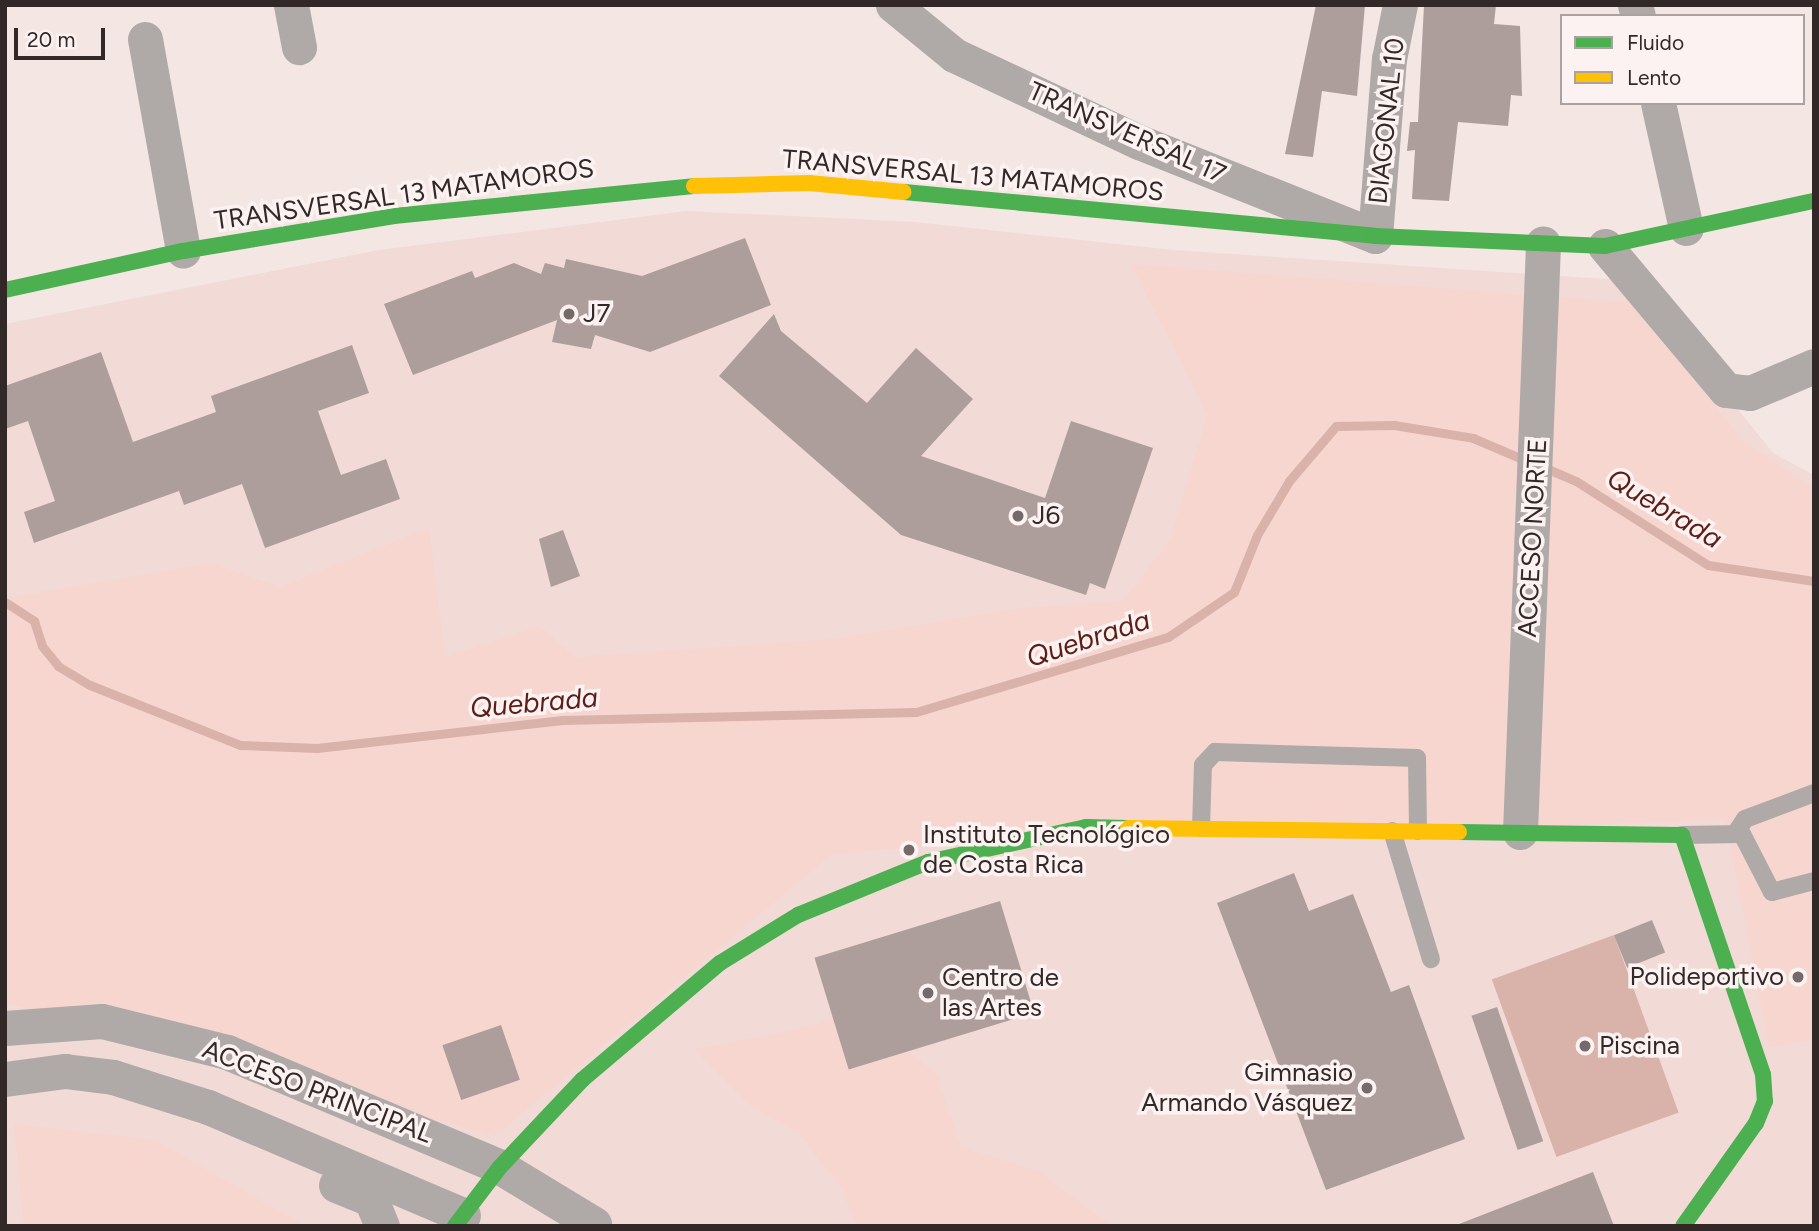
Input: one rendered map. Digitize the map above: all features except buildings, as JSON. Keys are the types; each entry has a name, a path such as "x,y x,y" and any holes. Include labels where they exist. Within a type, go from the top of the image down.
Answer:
{"street":[{"path":"291,5 299,47"},
{"name":"TRANSVERSAL 17","path":"892,5 954,55 1139,142 1375,236"},
{"name":"DIAGONAL 10","path":"1375,236 1389,59 1400,5"},
{"path":"145,39 183,251"},
{"path":"1658,105 1686,228"},
{"name":"TRANSVERSAL 13 MATAMOROS","path":"5,290 183,251 394,216 635,190 809,183 1375,236 1605,246 1814,201"},
{"name":"ACCESO NORTE","path":"1521,832 1543,243"},
{"path":"1605,246 1726,390 1750,393 1814,366"},
{"path":"459,1220 499,1167 647,1021 720,963 798,915 928,862 1047,833 1086,827 1682,835 1763,1074 1765,1101 1756,1123 1683,1226"},
{"name":"ACCESO PRINCIPAL","path":"5,1028 102,1021 227,1052 499,1167 602,1225"},
{"name":"ACCESO PRINCIPAL","path":"5,1081 65,1071 113,1077 208,1107 459,1220"},
{"name":"ACCESO PRINCIPAL","path":"5,1081 109,1100 199,1130 371,1199 382,1226"}],"lane":[{"path":"1201,828 1207,757 1243,753 1417,758 1418,831"},
{"path":"1682,835 1737,831 1745,820 1814,793"},
{"path":"1392,831 1431,959"},
{"path":"1737,831 1772,892 1814,881"}],"shaded area":[{"name":"Instituto Tecnológico de Costa Rica","path":"687,211 915,222 1173,250 1635,281 1773,453 1814,475 1814,1226 5,1226 5,324 379,250"},
{"path":"1130,264 1633,303 1744,442 1814,489 1814,1040 1769,1047 1725,819 1430,831 1154,828 832,854 495,1136 5,1003 5,598 212,563 280,587 429,528 445,657 540,626 574,657 835,639 1018,608 1123,601 1169,541 1208,414"},
{"name":"Piscina","path":"1614,935 1679,1113 1556,1157 1492,979"},
{"path":"855,1012 936,1073 961,1147 1040,1172 1112,1226 856,1226 841,1187 798,1133 748,1104 694,1049 790,1031"},
{"path":"14,1124 155,1140 306,1226 24,1226"}],"waterway":[{"name":"Quebrada","path":"5,602 34,621 42,646 58,666 90,685 240,745 317,748 562,720 916,712 1168,637 1234,592 1257,535 1289,481 1336,426 1394,425 1473,438 1527,461"},
{"name":"Quebrada","path":"1543,467 1576,481 1708,565 1814,581"}],"traffic: fast":[{"path":"5,290 183,251 394,216 694,186"},
{"path":"904,192 1375,236 1605,246 1814,201"},
{"path":"455,1226 500,1167 582,1080 720,963 798,915 928,862 1086,827 1128,828"},
{"path":"1459,832 1682,835 1763,1074 1765,1101 1756,1123 1683,1226"}],"traffic: slow":[{"path":"694,186 809,183 904,192"},
{"path":"1128,828 1459,832"}],"place":[{"name":"J7","path":"569,314"},
{"name":"J6","path":"1018,516"},
{"name":"Instituto Tecnológico de Costa Rica","path":"909,850"},
{"name":"Polideportivo","path":"1798,977"},
{"name":"Centro de las Artes","path":"928,993"},
{"name":"Piscina","path":"1585,1046"},
{"name":"Gimnasio Armando Vásquez","path":"1367,1088"}]}
